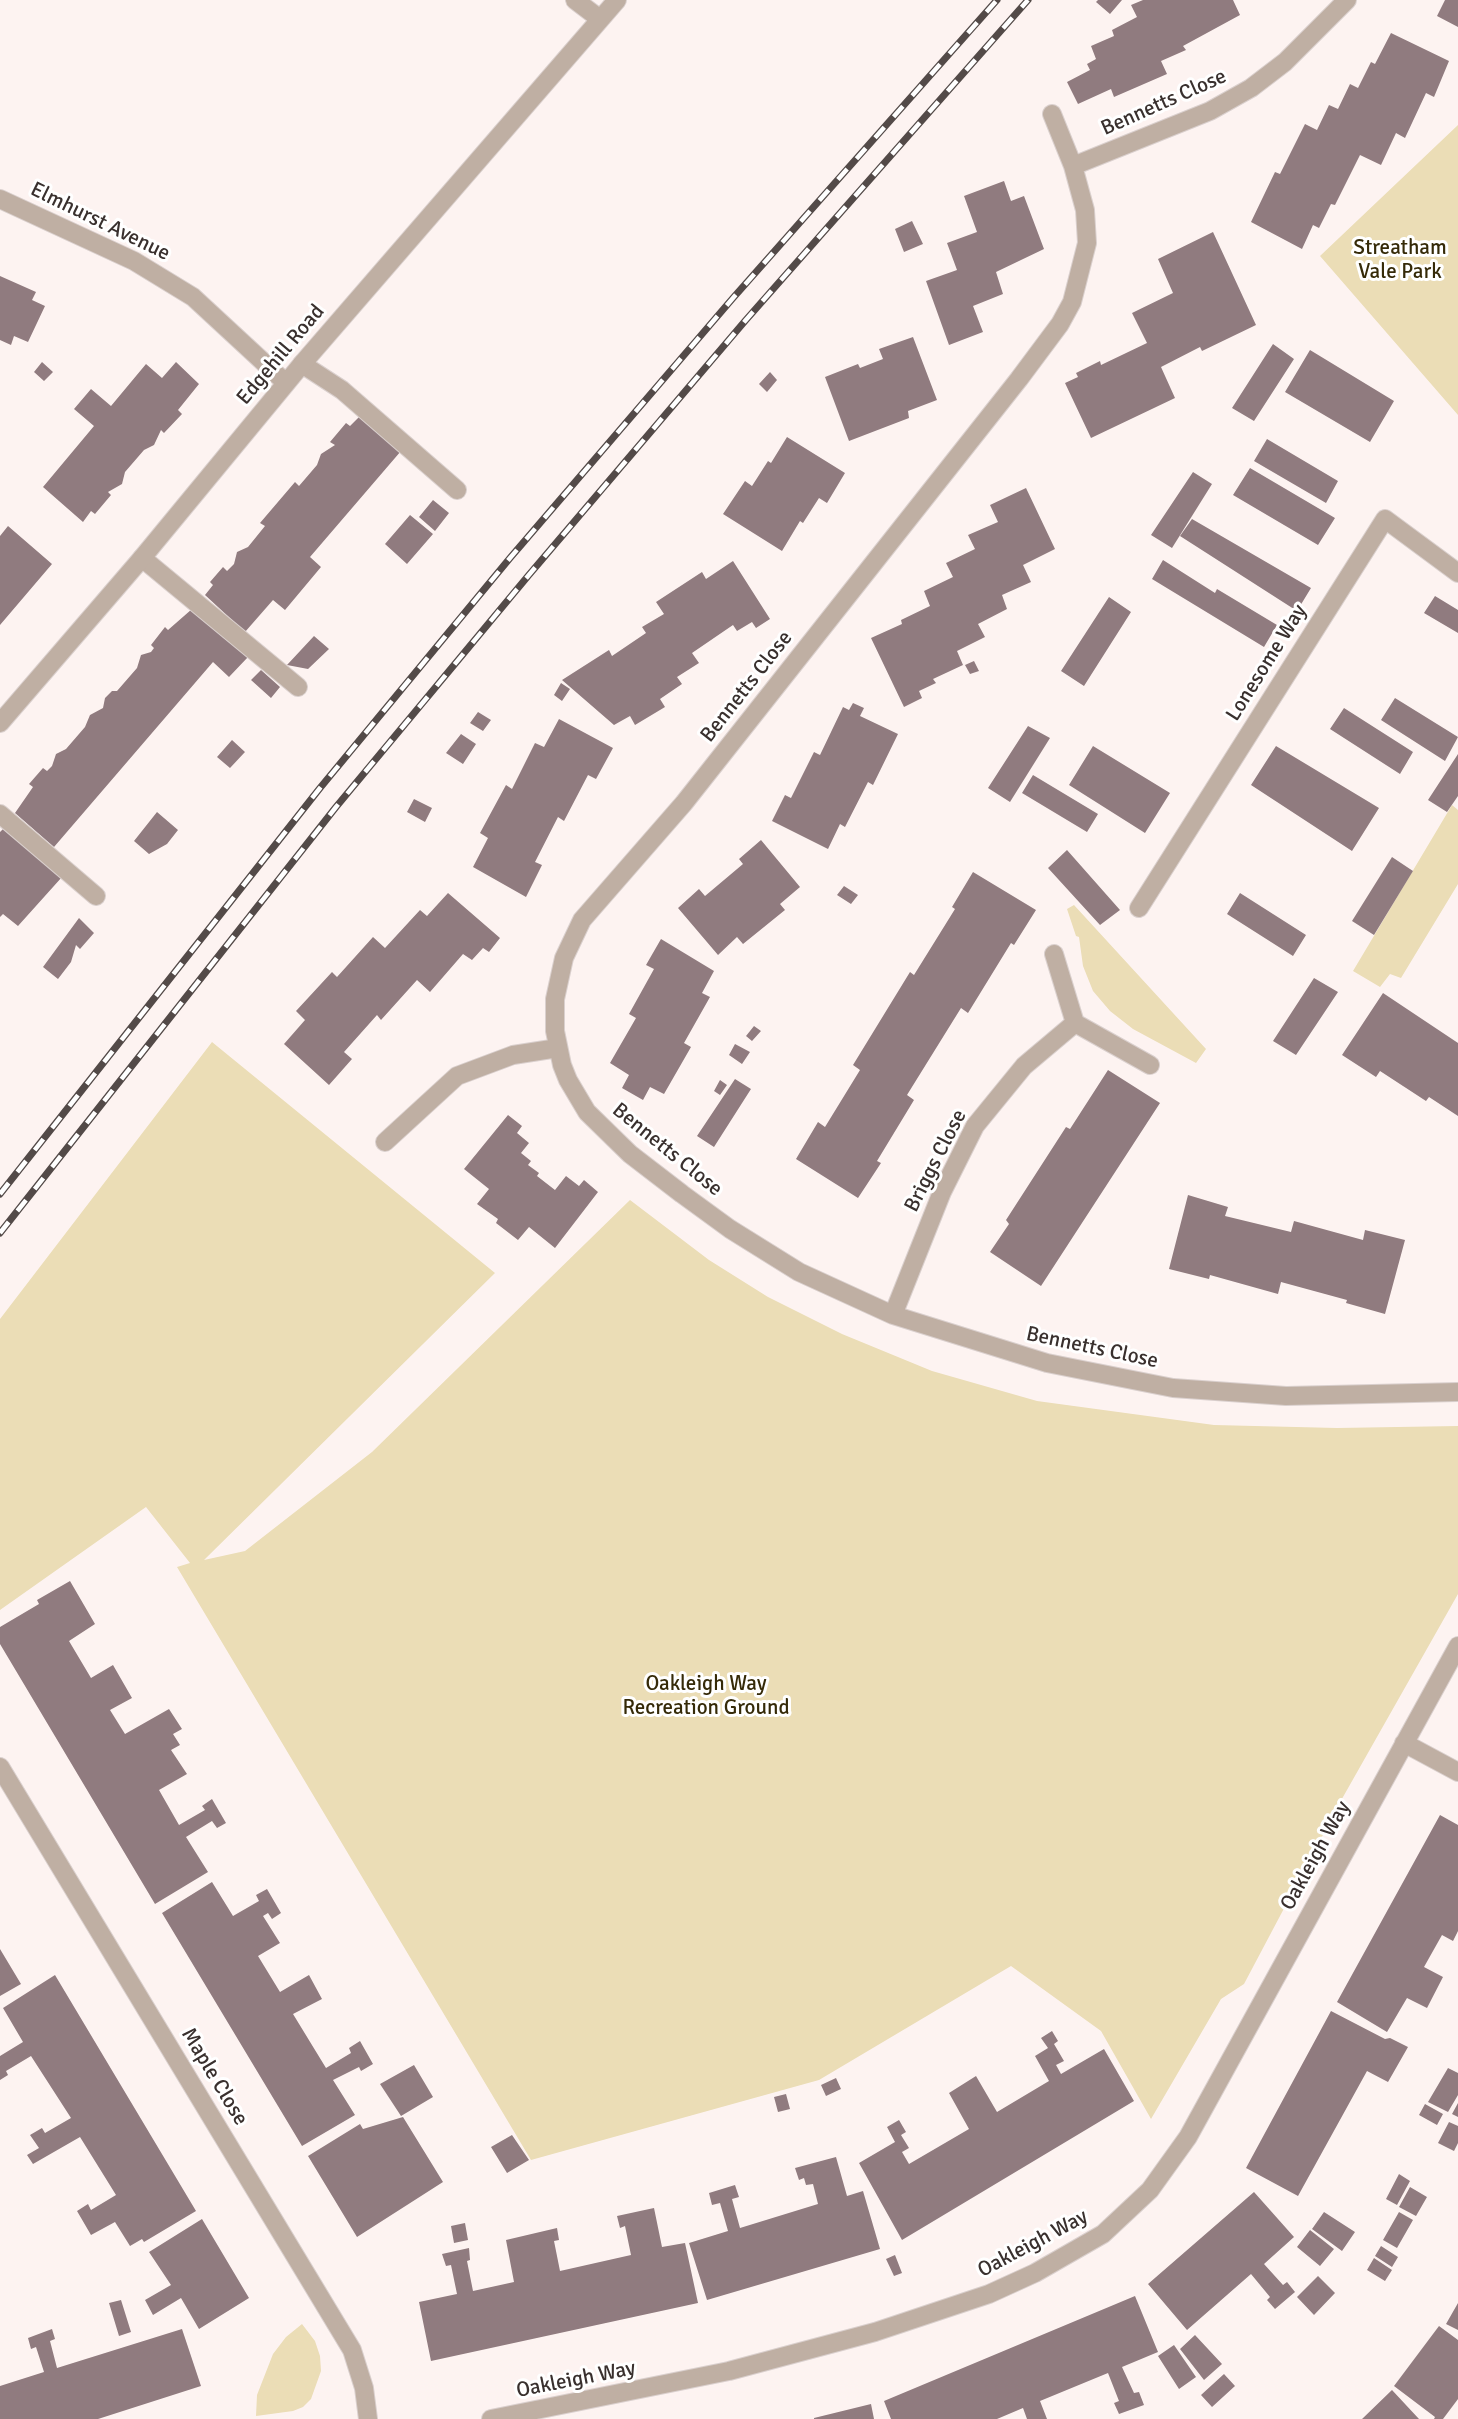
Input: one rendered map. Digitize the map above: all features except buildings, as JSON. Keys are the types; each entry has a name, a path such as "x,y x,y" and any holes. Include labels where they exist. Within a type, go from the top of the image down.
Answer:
{"street":[{"path":"575,0 600,19"},
{"name":"Edgehill Road","path":"0,723 142,558 286,382 617,0"},
{"name":"Bennetts Close","path":"1073,166 1179,124 1234,99 1285,62 1347,0"},
{"name":"Bennetts Close","path":"1052,114 1084,201 1087,243 1077,287 1060,324 684,803 582,920 558,977 554,1014 558,1048 568,1080 587,1112 630,1154 767,1253 827,1287 893,1315 1047,1363 1173,1388 1286,1396 1458,1392"},
{"name":"Elmhurst Avenue","path":"0,198 134,261 193,297 286,382"},
{"path":"302,364 342,390 457,490"},
{"name":"Lonesome Way","path":"1139,908 1385,519 1458,573"},
{"path":"142,558 298,687"},
{"path":"0,814 96,896"},
{"path":"1054,954 1075,1023 1150,1065"},
{"name":"Briggs Close","path":"893,1315 942,1192 975,1126 1024,1066 1075,1023"},
{"path":"385,1142 457,1076 513,1055 558,1048"},
{"name":"Oakleigh Way","path":"491,2419 729,2371 875,2332 989,2294 1035,2273 1103,2234 1150,2190 1188,2137 1458,1646"},
{"path":"1404,1743 1458,1772"},
{"name":"Maple Close","path":"0,1767 352,2350 364,2388 368,2419"}],"green space":[{"name":"Streatham Vale Park","path":"1458,125 1458,415 1320,256"},
{"path":"1452,805 1458,810 1458,884 1401,978 1390,974 1380,987 1353,971"},
{"path":"1074,905 1206,1049 1196,1063 1133,1029 1110,1011 1093,991 1083,966 1079,937 1076,936 1067,909"},
{"name":"Oakleigh Way Recreation Ground","path":"212,1042 495,1273 204,1560 245,1551 372,1452 630,1200 709,1260 768,1297 842,1334 932,1371 1037,1401 1214,1425 1337,1428 1458,1426 1458,1594 1343,1797 1244,1984 1221,1999 1151,2119 1101,2031 1011,1966 819,2080 531,2160 177,1567 190,1563 146,1507 0,1610 0,1319"},
{"path":"302,2324 315,2341 320,2356 321,2371 311,2399 303,2407 293,2411 256,2416 257,2395 273,2354 286,2337"}],"railway":[{"path":"0,1194 320,788 510,558 733,298 997,0"},
{"path":"0,1233 336,807 528,576 745,321 1028,0"}]}
